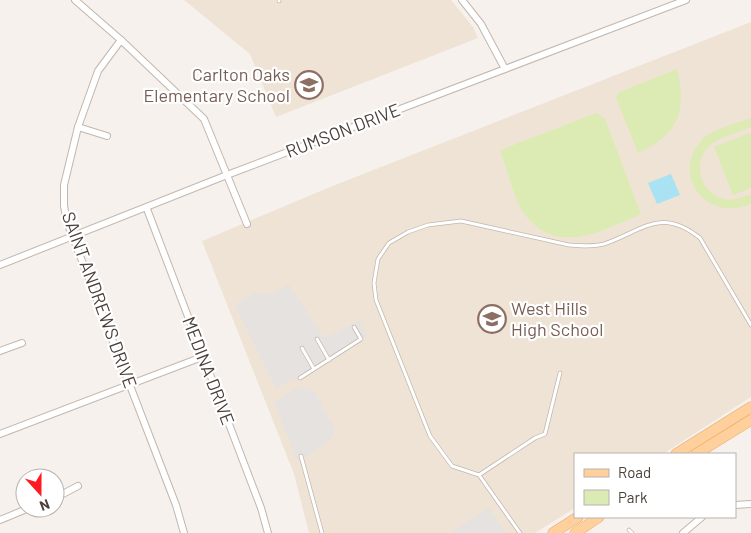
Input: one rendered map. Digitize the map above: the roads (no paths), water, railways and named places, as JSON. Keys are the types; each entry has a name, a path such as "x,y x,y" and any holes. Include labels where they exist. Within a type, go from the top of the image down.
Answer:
{"main road":[{"path":"678,453 751,407"},
{"path":"698,453 751,420"},
{"path":"688,453 704,443 711,432"},
{"path":"553,533 576,518"},
{"path":"575,533 598,518"}],"street":[{"path":"75,0 121,40 204,119 247,224"},
{"path":"463,0 481,24 505,69"},
{"name":"RUMSON DRIVE","path":"1,264 147,209 227,175 686,0"},
{"name":"SAINT ANDREWS DRIVE","path":"121,40 98,71 78,127 64,192 65,214 176,505 182,532"},
{"path":"78,127 107,136"},
{"name":"MEDINA DRIVE","path":"147,209 261,508 268,533"},
{"path":"0,256 1,264"},
{"path":"0,351 22,343"},
{"path":"0,434 202,357"},
{"path":"65,493 78,486"},
{"path":"736,504 751,504"},
{"path":"0,520 15,514"},
{"path":"682,533 701,518"}],"lane":[{"path":"520,533 479,475 452,466 430,436 376,300 374,283 378,259 389,243 408,232 428,225 462,221 569,245 587,247 603,244 649,223 675,223 700,238 751,324"},
{"path":"300,378 361,339 354,326"},
{"path":"317,339 329,360"},
{"path":"302,348 314,369"},
{"path":"479,475 535,438 546,434 560,373"},
{"path":"301,456 322,533"}],"water":[{"path":"671,174 680,195 657,204 648,183"}],"place":[{"name":"Carlton Oaks Elementary School","path":"309,85"},
{"name":"West Hills High School","path":"492,319"}]}
